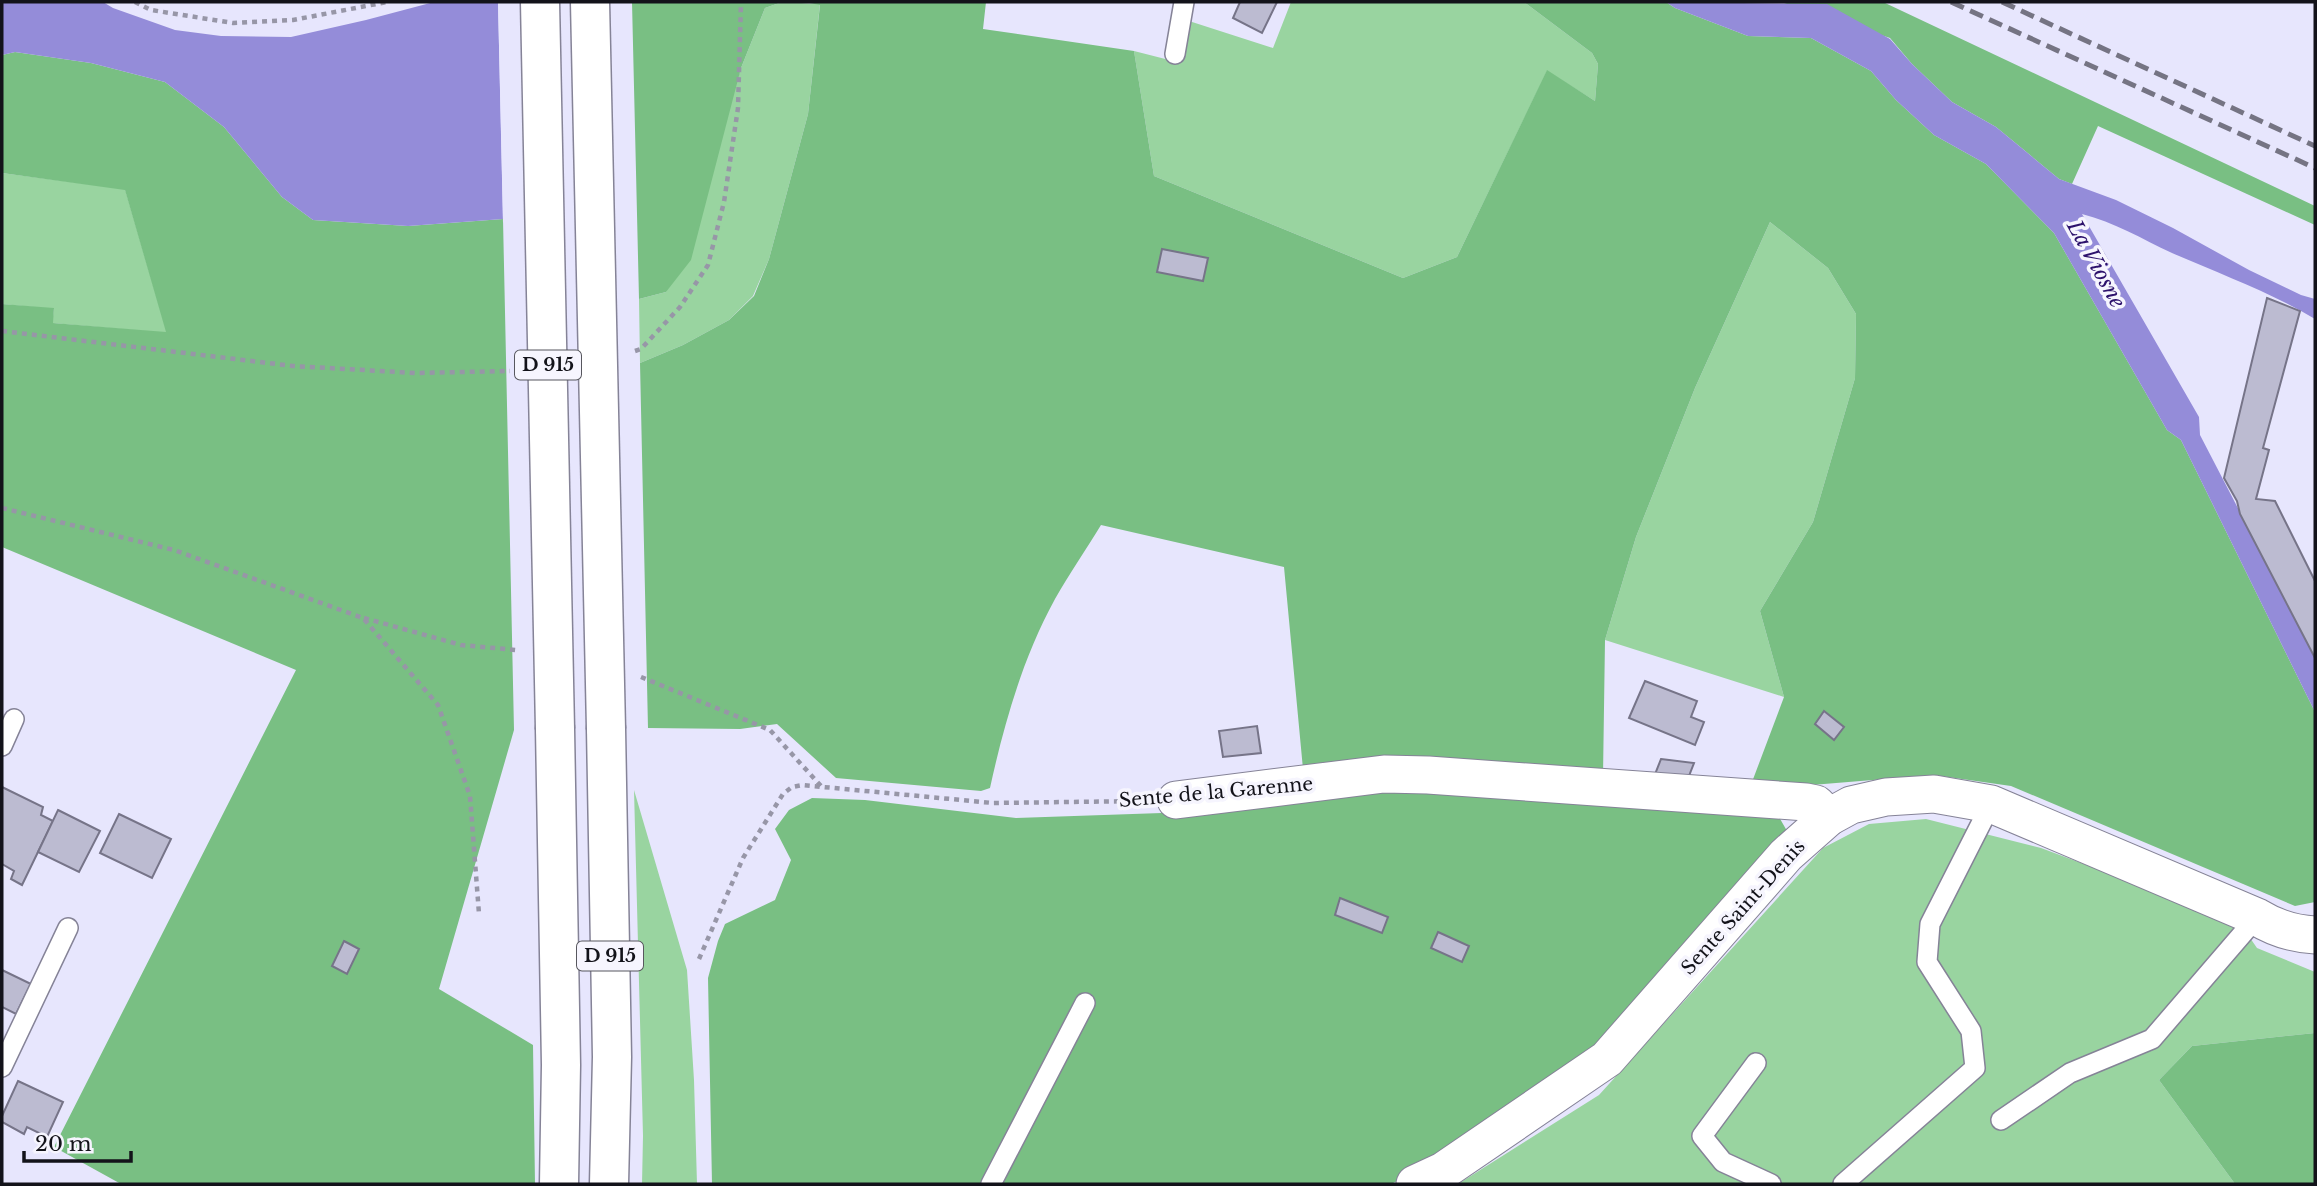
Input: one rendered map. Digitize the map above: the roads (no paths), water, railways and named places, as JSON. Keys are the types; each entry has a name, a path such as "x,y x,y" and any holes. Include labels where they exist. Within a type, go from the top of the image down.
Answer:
{"main road":[{"name":"D 915","path":"540,2 561,1065 559,1184"},
{"name":"D 915","path":"590,2 606,729 611,1057 610,1184"}],"street":[{"name":"Sente de la Garenne","path":"1176,800 1384,774 1428,775 1806,802 1816,804 1829,817"},
{"name":"Sente Saint-Denis","path":"1415,1184 1443,1171 1607,1059 1786,855 1829,817 1851,805 1886,797 1934,794 1991,804 2257,917 2273,927 2315,935"}],"lane":[{"path":"1175,54 1184,2"},
{"path":"2,746 14,719"},
{"path":"1843,1184 1975,1068 1971,1031 1927,962 1930,925 1991,804"},
{"path":"2001,1120 2070,1073 2152,1039 2257,917"},
{"path":"2,1067 68,928"},
{"path":"990,1184 1085,1003"},
{"path":"1756,1063 1703,1136 1723,1162 1771,1184"}],"water":[{"path":"2,2 103,2 175,30 221,36 291,37 434,2 498,2 503,219 408,226 313,220 282,197 224,127 165,82 91,63 15,52 2,55"},
{"name":"La Viosne","path":"1666,2 1827,4 1890,39 1952,102 1996,127 2059,179 2116,200 2249,270 2315,299 2315,319 2263,292 2117,226 2082,214 2199,417 2200,435 2311,649 2315,658 2315,712 2181,440 2167,430 2054,233 1986,164 1934,135 1896,100 1871,71 1811,38 1748,36"}],"railway":[{"path":"1951,2 2315,168"},
{"path":"2002,2 2315,146"}]}
